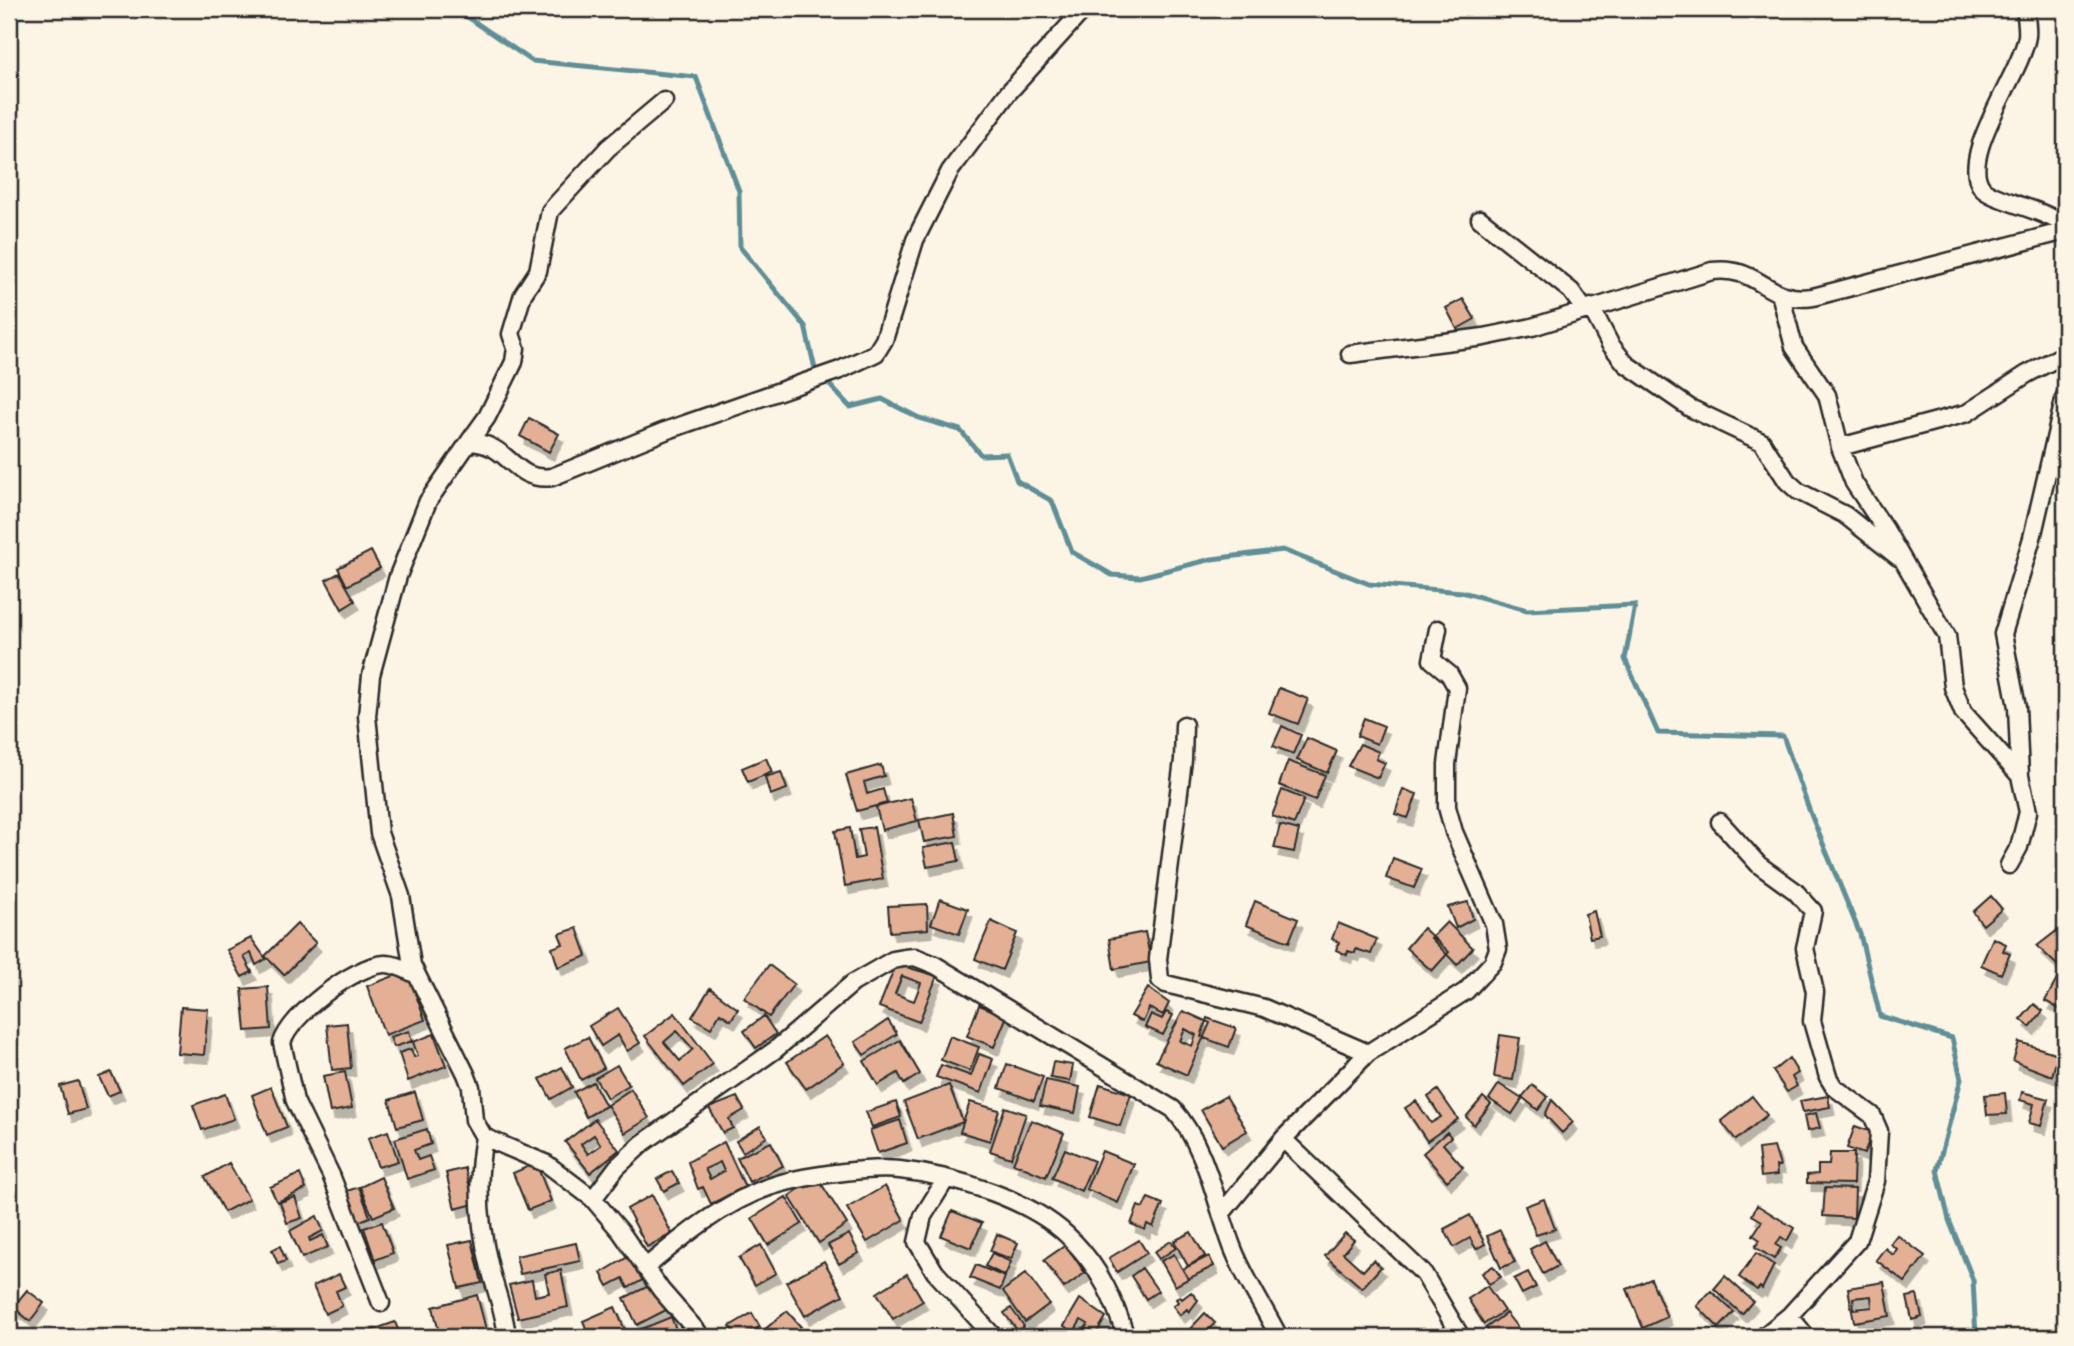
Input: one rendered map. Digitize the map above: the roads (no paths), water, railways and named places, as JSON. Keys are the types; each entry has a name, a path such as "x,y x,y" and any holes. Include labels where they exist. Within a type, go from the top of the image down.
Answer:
{"street":[{"path":"469,442 498,448 513,465 535,479 552,477 665,431 841,370 876,352 884,340 915,240 950,171 1008,93 1084,9"},
{"path":"2025,9 2027,37 2018,65 1981,142 1978,181 1986,192 2029,206 2065,229"},
{"path":"507,1337 505,1316 483,1235 479,1190 484,1137 474,1120 471,1087 466,1074 415,974 401,896 381,842 375,813 368,696 394,590 417,525 437,486 487,417 514,362 516,348 512,334 523,293 538,271 550,211 608,148 664,101"},
{"path":"1480,219 1571,291 1588,308 1626,364 1690,408 1762,442 1787,481 1798,491 1845,515 1903,562"},
{"path":"1350,354 1484,337 1532,327 1686,277 1723,269 1746,273 1781,297 1794,300 1813,297 2065,229"},
{"path":"1781,297 1794,347 1827,395 1840,447 1854,482 1947,636 1953,687 1964,712 2020,776"},
{"path":"1840,447 1966,413 2027,374 2065,354"},
{"path":"2009,865 2019,847 2028,812 2020,776 2017,707 2003,634 2032,538 2064,406"},
{"path":"1221,1214 1283,1139 1368,1054 1466,991 1482,977 1497,949 1494,924 1454,832 1447,807 1447,764 1457,688 1449,674 1432,660 1438,629"},
{"path":"1184,724 1183,760 1158,959 1160,980 1166,984 1264,1008 1368,1054"},
{"path":"1720,822 1759,865 1794,891 1813,911 1804,948 1815,992 1812,1021 1824,1065 1834,1087 1864,1107 1872,1115 1879,1131 1876,1181 1857,1241 1789,1316 1763,1337"},
{"path":"593,1199 632,1152 758,1063 853,984 893,960 915,957 956,978 1173,1109 1205,1161 1242,1271 1279,1337"},
{"path":"381,1303 331,1175 295,1101 282,1043 300,1015 354,975 384,964 415,974"},
{"path":"484,1137 547,1164 593,1199 702,1337"},
{"path":"1283,1139 1424,1274 1461,1337"},
{"path":"645,1268 728,1207 778,1184 815,1177 898,1170 946,1179 1033,1210 1065,1233 1093,1263 1110,1290 1126,1337"},
{"path":"946,1179 923,1216 917,1242 935,1272 994,1337"},
{"path":"1789,1316 1807,1337"}],"waterway":[{"path":"456,9 532,61 696,77 739,191 740,247 805,326 815,369 850,407 882,399 919,418 960,430 981,455 1007,454 1017,481 1052,501 1072,552 1112,575 1140,577 1212,559 1283,550 1369,584 1462,592 1527,610 1635,605 1625,659 1658,733 1783,736 1810,812 1860,934 1880,1016 1952,1038 1961,1079 1937,1170 1949,1220 1973,1280 1976,1337"}]}
